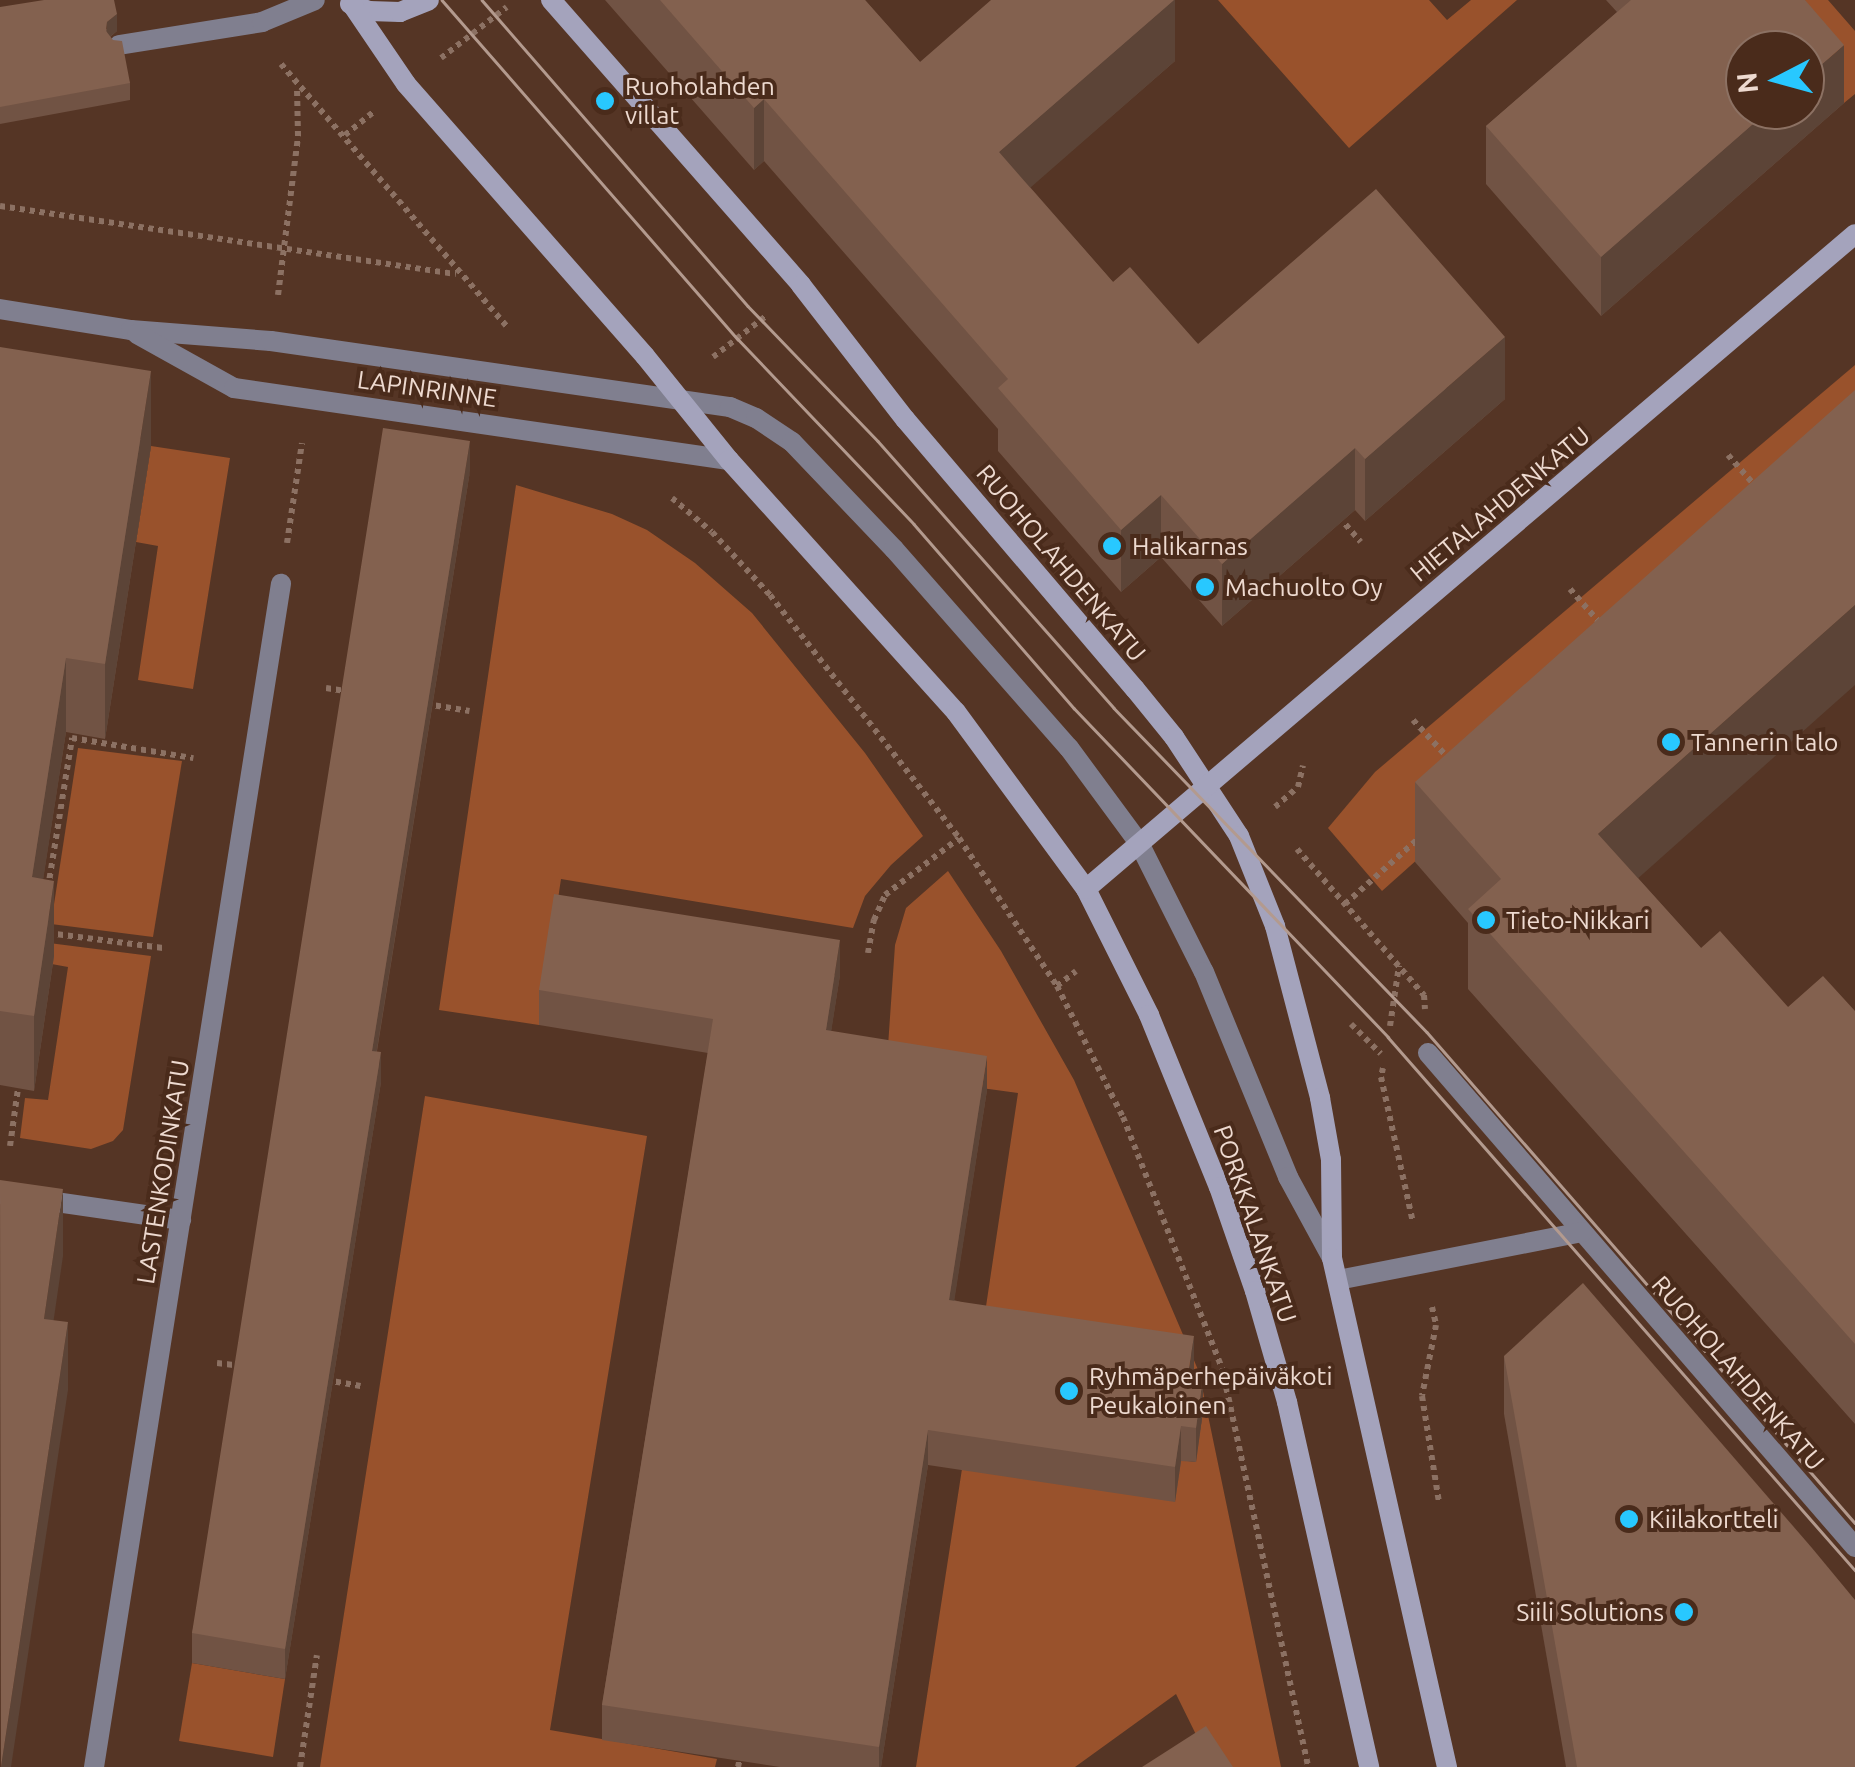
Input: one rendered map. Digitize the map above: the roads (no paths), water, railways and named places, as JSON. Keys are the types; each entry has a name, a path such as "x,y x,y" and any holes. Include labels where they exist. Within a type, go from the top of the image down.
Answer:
{"main road":[{"path":"348,3 400,12 429,0"},
{"name":"RUOHOLAHDENKATU","path":"551,0 801,285 905,419 1136,689 1240,836 1283,953 1331,1160 1332,1258 1338,1280"},
{"path":"348,3 406,84 728,460 956,712 1086,889"},
{"name":"HIETALAHDENKATU","path":"1086,889 1855,234"},
{"name":"PORKKALANKATU","path":"1086,889 1149,1015 1219,1187 1255,1292 1288,1402 1369,1767"},
{"path":"1338,1280 1447,1767"}],"street":[{"path":"120,44 262,22 314,0"},
{"name":"LAPINRINNE","path":"0,310 131,330 271,341 678,399"},
{"name":"LAPINRINNE","path":"131,330 234,388 728,460"},
{"name":"RUOHOLAHDENKATU","path":"678,399 743,412 792,442 894,548 1069,748 1139,843 1204,972 1288,1177 1332,1258"},
{"name":"LASTENKODINKATU","path":"94,1767 281,584"},
{"name":"RUOHOLAHDENKATU","path":"1428,1053 1855,1548"},
{"path":"0,1194 181,1220"},
{"path":"1338,1280 1582,1232"}],"tram line":[{"path":"442,0 738,339 914,524 1074,708 1388,1037 1855,1570"},
{"path":"482,0 748,306 878,441 1114,708 1427,1032 1855,1523"}],"place":[{"name":"Ruoholahden villat","path":"605,101"},
{"name":"Halikarnas","path":"1112,546"},
{"name":"Machuolto Oy","path":"1205,587"},
{"name":"Tannerin talo","path":"1671,742"},
{"name":"Tieto-Nikkari","path":"1486,920"},
{"name":"Ryhmäperhepäiväkoti Peukaloinen","path":"1069,1391"},
{"name":"Kiilakortteli","path":"1629,1519"},
{"name":"Siili Solutions","path":"1684,1612"}]}
